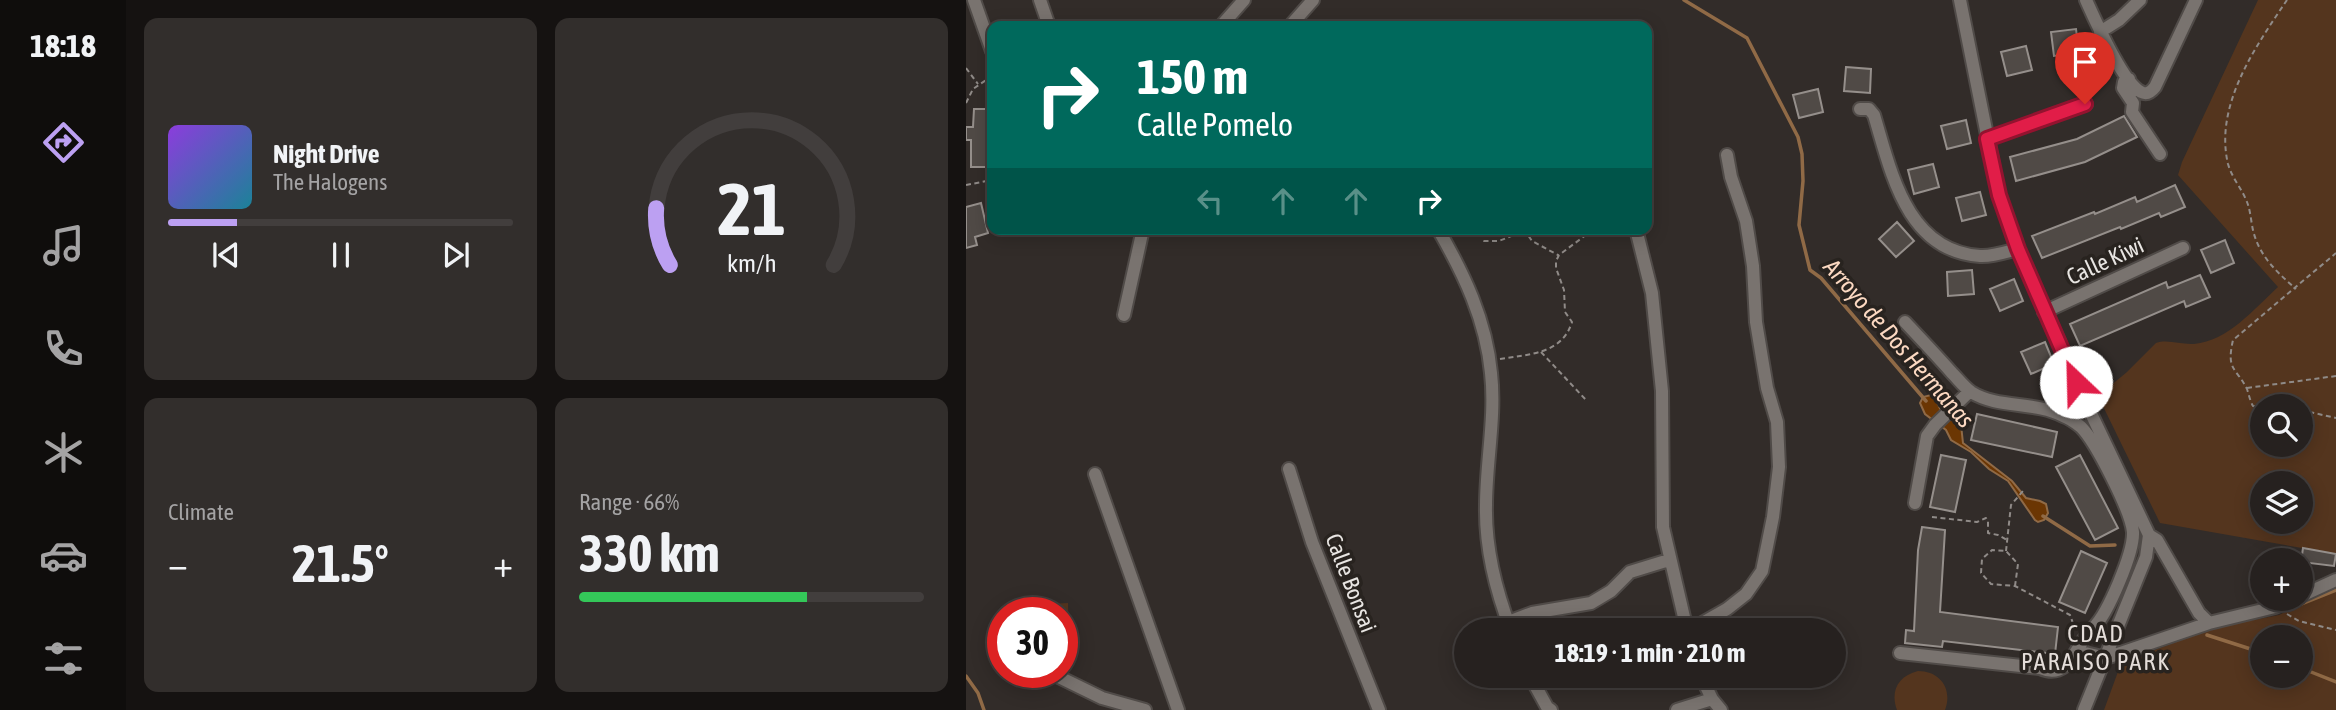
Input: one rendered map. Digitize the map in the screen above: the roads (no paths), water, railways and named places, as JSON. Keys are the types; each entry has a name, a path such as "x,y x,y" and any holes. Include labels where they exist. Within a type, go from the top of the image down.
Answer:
{"street":[{"path":"974,0 987,37"},
{"path":"1040,0 1047,21"},
{"path":"1225,21 1244,0"},
{"path":"1294,21 1313,0"},
{"path":"1960,0 1999,195 2045,312 2148,535 2146,557 2084,710"},
{"path":"2086,0 2100,32 2129,79 2142,93 2153,90 2196,0"},
{"path":"2100,32 2119,20 2140,0"},
{"path":"2129,79 2124,82 2123,88 2133,103 2132,112 2160,154"},
{"path":"1987,139 2085,104"},
{"path":"1860,109 1874,114 1901,199 1924,231 1952,249 1969,254 1982,256 2018,249"},
{"path":"1710,618 1746,594 1762,571 1773,517 1779,467 1777,422 1767,388 1756,322 1753,266 1746,221 1731,177 1727,155"},
{"path":"1125,315 1142,235"},
{"path":"1441,235 1470,288 1492,373 1487,532 1491,563 1507,618"},
{"path":"1638,235 1652,293 1662,391 1662,514 1669,560 1685,618"},
{"name":"Calle Kiwi","path":"2045,312 2183,248"},
{"path":"1900,653 2053,671 2071,662 2082,649 2085,635 2098,623 2132,547 2133,530 2129,515 2096,448 2081,427 2061,414 1989,399 1970,391 1905,322"},
{"path":"1915,503 1927,436 1934,425 1970,391"},
{"name":"Calle Bonsai","path":"1289,469 1312,542 1379,710"},
{"path":"1095,474 1178,710"},
{"path":"2148,535 2157,540 2199,613 2209,623"},
{"path":"1523,618 1532,613 1591,603 1611,592 1630,572 1669,560"},
{"path":"2313,591 2336,580"},
{"path":"2082,649 2106,658 2209,623 2258,611"},
{"path":"1078,686 1101,698 1145,710"},
{"path":"1537,688 1551,710"},
{"path":"1707,688 1721,710"},
{"path":"1677,710 1712,699"}],"waterway":[{"name":"Arroyo de Dos Hermanas","path":"1684,0 1747,38 1798,137 1803,181 1799,225 1810,270 1821,278 1926,401"},
{"name":"Arroyo de Dos Hermanas","path":"2043,516 2090,546 2115,545"},
{"path":"2313,599 2336,590"},
{"name":"Arroyo de Dos Hermanas","path":"2207,635 2250,649"},
{"name":"Arroyo de Dos Hermanas","path":"2313,673 2336,682"},
{"path":"966,676 978,693 984,710"}],"district":[{"name":"CDAD PARAISO PARK","path":"2096,647"}]}
